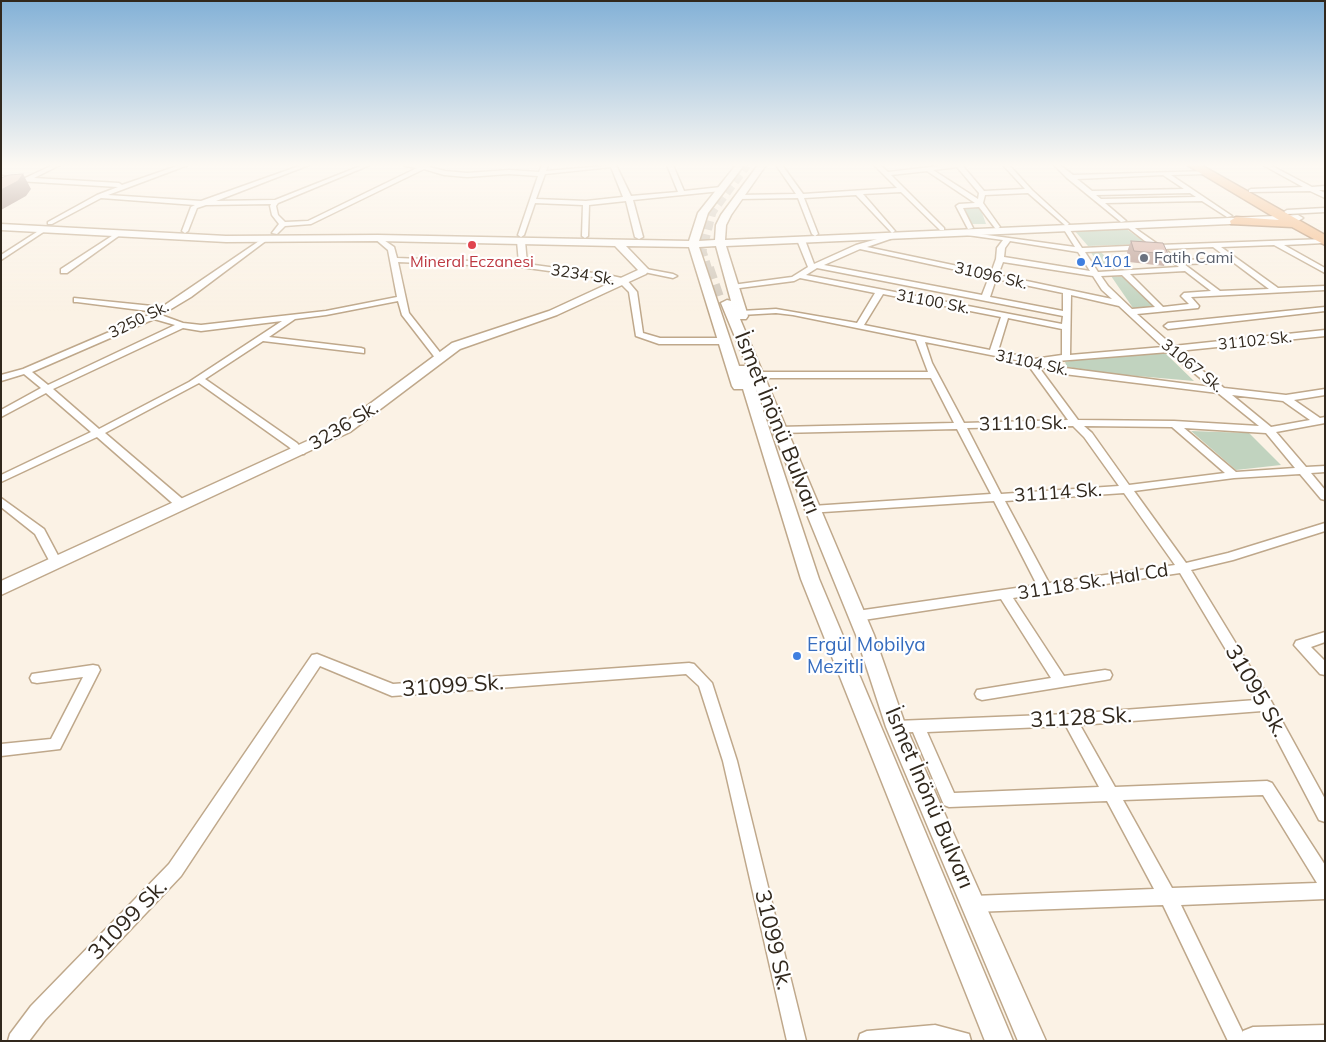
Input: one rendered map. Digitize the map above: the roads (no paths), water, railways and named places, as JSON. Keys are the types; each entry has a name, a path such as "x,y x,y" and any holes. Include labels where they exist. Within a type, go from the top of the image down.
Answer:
{"highway":[{"path":"1287,215 1307,231 1324,241"},
{"path":"1287,215 1325,233"},
{"path":"1233,218 1284,223 1307,231"}],"main road":[{"path":"703,214 694,240 723,341 741,392 758,418"},
{"path":"704,214 714,218 726,215"},
{"path":"726,215 721,226 720,240 730,302"},
{"path":"1,228 47,226 274,233 389,231 617,242 801,240 1287,215"},
{"path":"1,221 118,234 265,239 585,236 694,240"},
{"path":"720,240 815,234 891,234 942,229 968,230 997,227 1066,226"},
{"path":"617,242 644,270"},
{"name":"3236 Sk.","path":"1,590 346,429 456,346 553,313 644,270"},
{"name":"İsmet İnönü Bulvarı","path":"730,302 778,430 857,616 896,727 1032,1041"},
{"name":"İsmet İnönü Bulvarı","path":"730,302 758,418 810,578 999,1041"},
{"path":"1253,1041 1325,1039"}],"street":[{"path":"1,258 68,214"},
{"path":"185,231 192,214"},
{"path":"275,214 284,224"},
{"path":"274,233 284,224 309,223 328,214"},
{"path":"523,266 521,238 528,214"},
{"path":"585,236 586,214"},
{"path":"632,214 639,237"},
{"path":"807,214 815,234"},
{"path":"730,302 800,276 814,267 891,234 875,214"},
{"path":"926,214 942,229"},
{"path":"961,214 968,230 1007,240 1081,250 1324,241"},
{"path":"988,214 997,227"},
{"name":"31067 Sk.","path":"1053,214 1066,226 1105,288 1171,349 1225,392 1268,430 1325,497"},
{"path":"1114,214 1218,293"},
{"path":"1226,214 1233,218"},
{"path":"1287,215 1297,214"},
{"path":"309,223 309,227 314,233"},
{"path":"64,271 118,234"},
{"path":"378,238 391,248 406,312 438,358"},
{"name":"3250 Sk.","path":"1,378 26,371 154,316 265,239"},
{"path":"801,240 814,267"},
{"path":"985,299 992,276 1000,259 1001,248 1007,240"},
{"path":"1276,243 1325,271"},
{"path":"1214,245 1276,290"},
{"name":"31096 Sk.","path":"859,247 1123,304"},
{"path":"1000,259 1096,274 1187,269"},
{"name":"3234 Sk.","path":"393,260 523,266 608,277 623,281"},
{"path":"1178,262 1222,261"},
{"path":"814,267 1066,314"},
{"path":"644,270 674,276"},
{"path":"1123,272 1162,310"},
{"name":"31100 Sk.","path":"800,276 1066,327"},
{"path":"623,281 633,292 639,334 659,341 723,341"},
{"path":"1131,312 1195,306 1185,296 1187,295 1325,288"},
{"path":"859,326 880,292"},
{"path":"1066,358 1067,293"},
{"path":"154,316 182,325 201,328 293,318 402,298"},
{"path":"77,300 163,310"},
{"name":"31104 Sk.","path":"730,302 1029,360 1064,371 1286,398 1325,392"},
{"path":"1168,326 1325,310"},
{"path":"993,354 1005,316"},
{"path":"1,479 98,433 199,379 293,318"},
{"path":"1,414 46,389 182,325"},
{"name":"31102 Sk.","path":"1029,360 1171,349 1325,333"},
{"path":"262,338 361,351"},
{"path":"920,340 935,375 1046,590"},
{"name":"31095 Sk.","path":"1029,360 1075,422 1088,435 1183,568 1266,705 1325,815"},
{"path":"26,371 182,505"},
{"path":"756,375 935,375"},
{"path":"199,379 293,445 300,452"},
{"path":"1286,398 1322,421"},
{"name":"31110 Sk.","path":"778,430 1075,422 1174,424 1268,430 1322,421"},
{"path":"1174,424 1234,475"},
{"name":"31114 Sk.","path":"812,510 1125,489 1234,475 1303,472 1325,469"},
{"path":"1,501 40,532 56,563"},
{"name":"31118 Sk. Hal Cd","path":"857,616 1046,590 1183,568 1229,557 1325,527"},
{"path":"1005,596 1061,682"},
{"path":"1325,637 1301,645 1325,670"},
{"name":"31099 Sk.","path":"17,1041 38,1013 175,870 317,659 392,690 689,668 705,682 730,761 797,1041"},
{"path":"1,750 55,745 93,670 37,678"},
{"path":"982,694 1105,675"},
{"name":"31128 Sk.","path":"896,727 1070,720 1266,705"},
{"path":"1070,720 1112,792 1168,897 1238,1041"},
{"path":"917,726 949,800 1112,792 1267,788 1325,880"},
{"path":"973,904 1325,891"},
{"path":"867,1041 935,1034 962,1041"}],"tunnel":[{"path":"708,270 702,251 712,214"},
{"path":"708,268 720,303"}],"place":[{"name":"Mineral Eczanesi","path":"472,245"},
{"name":"Fatih Cami","path":"1144,258"},
{"name":"A101","path":"1081,262"},
{"name":"Ergül Mobilya Mezitli","path":"797,656"}]}
